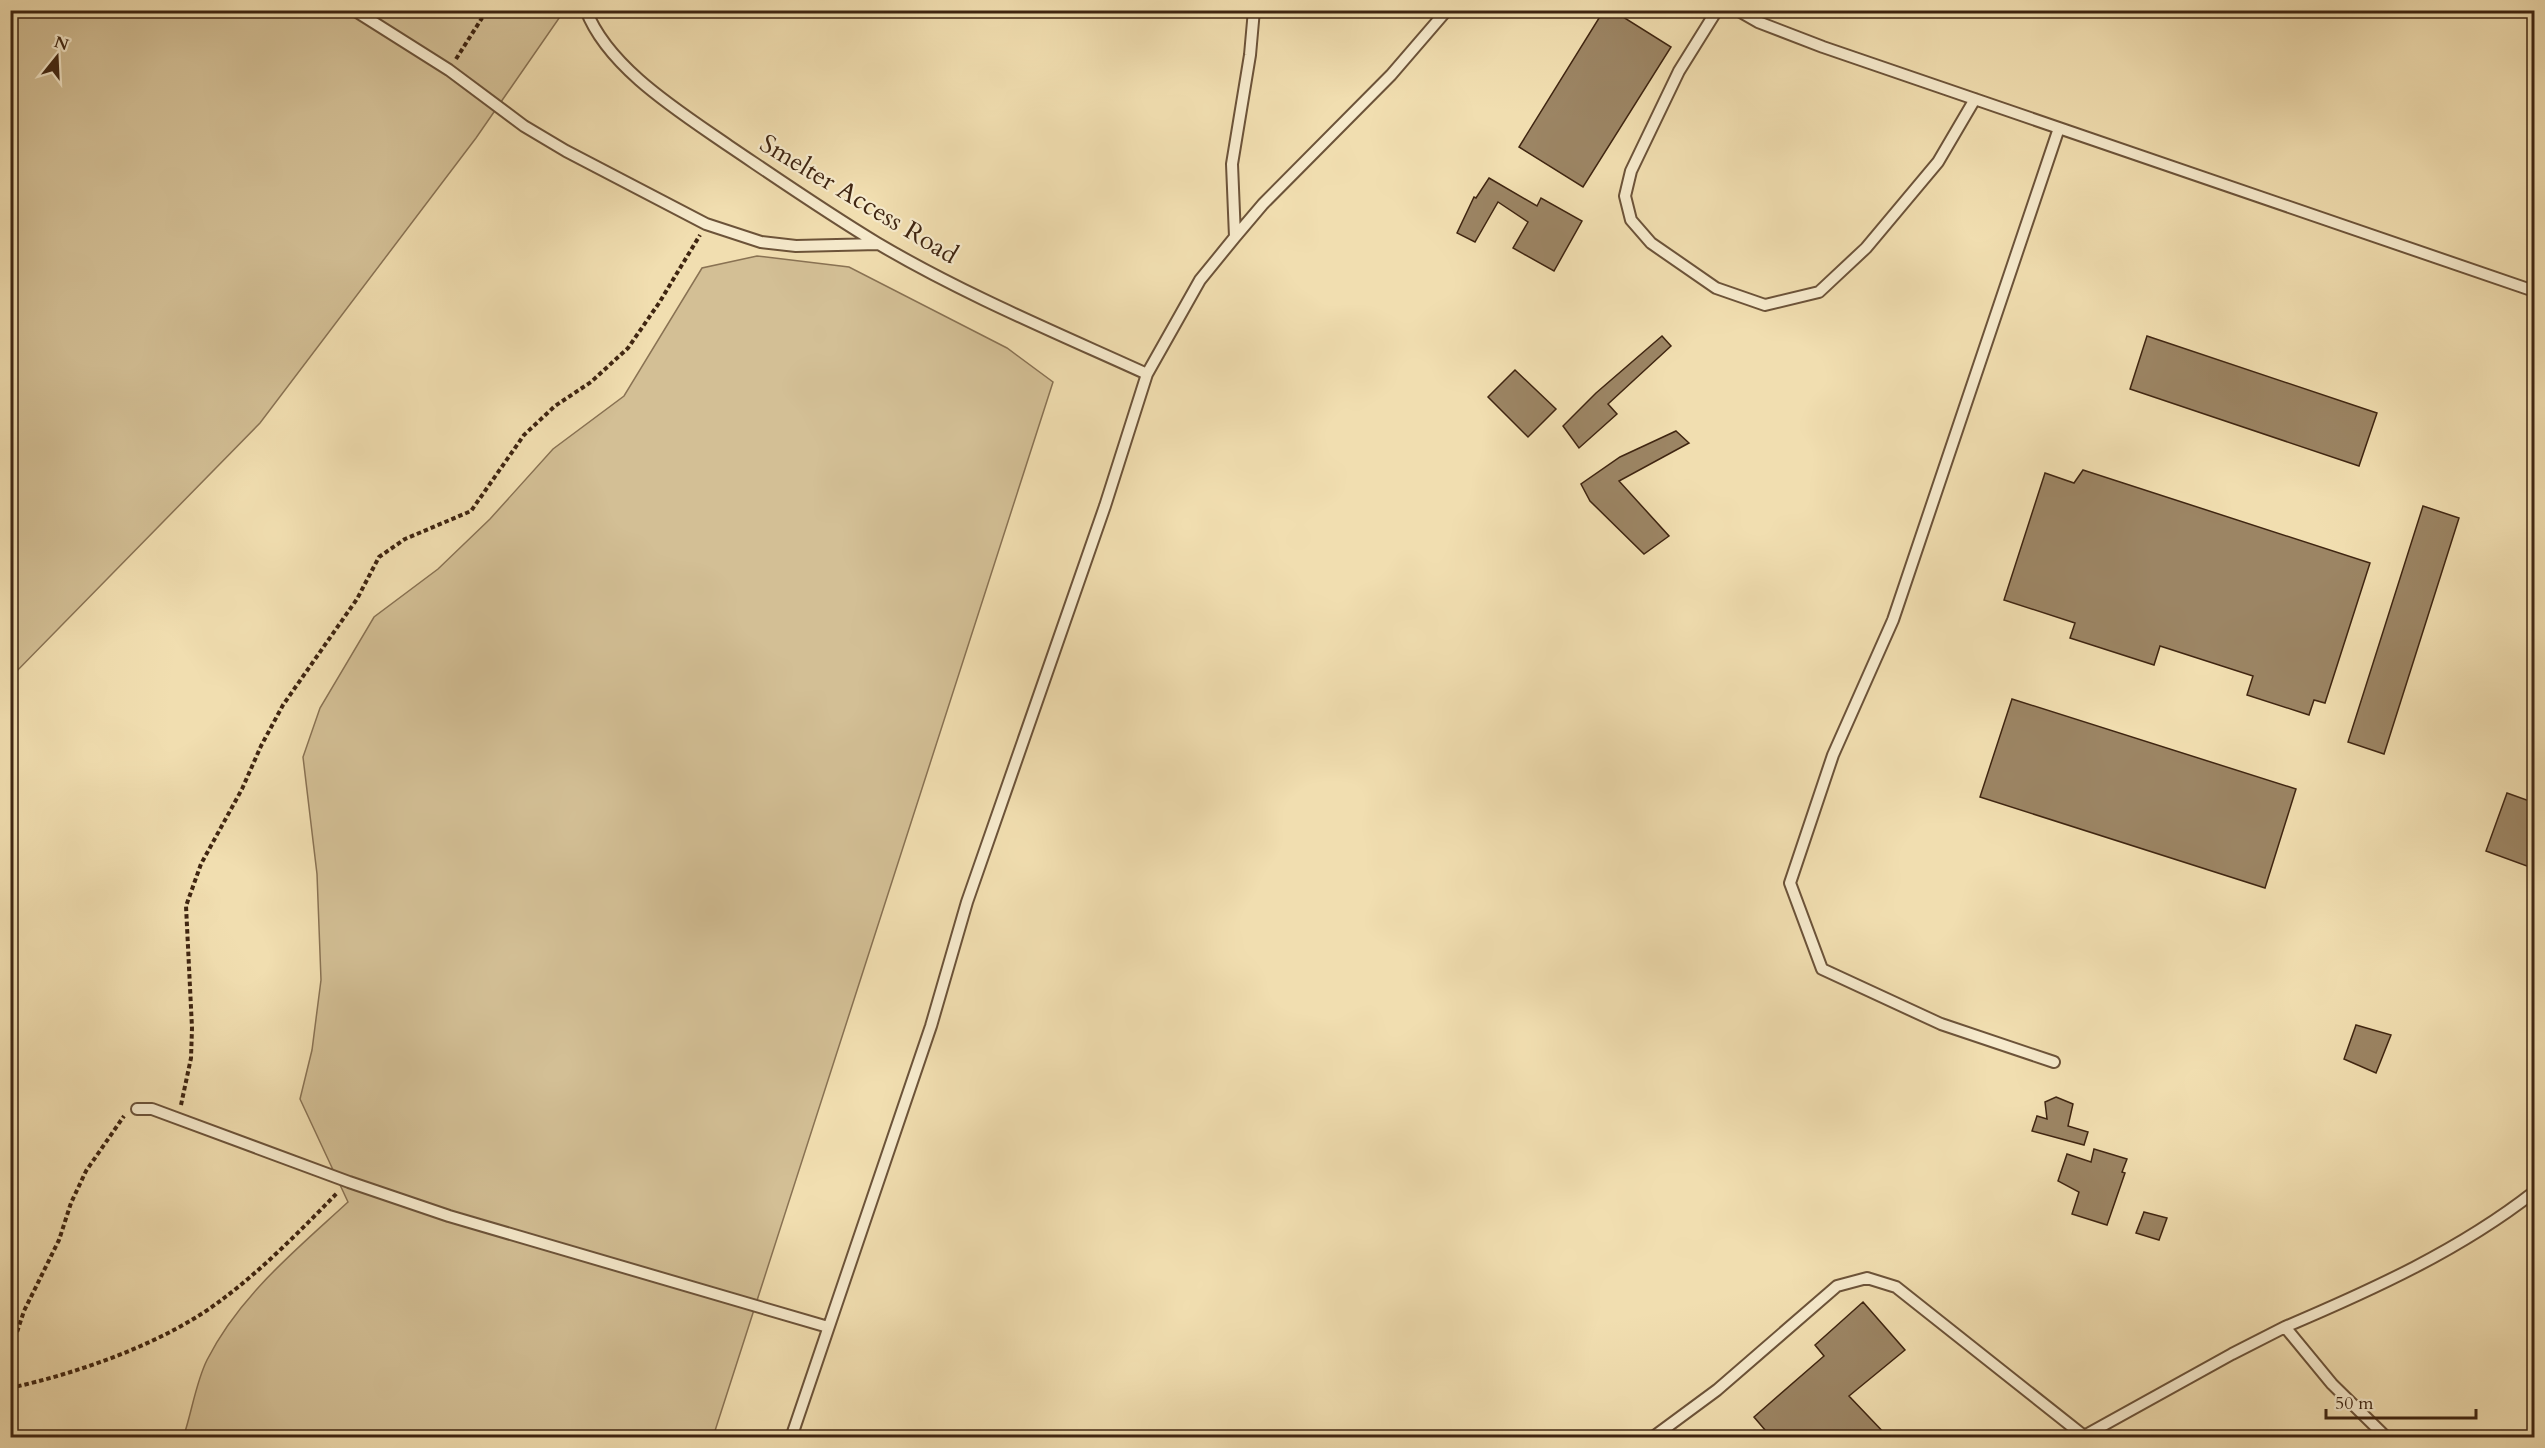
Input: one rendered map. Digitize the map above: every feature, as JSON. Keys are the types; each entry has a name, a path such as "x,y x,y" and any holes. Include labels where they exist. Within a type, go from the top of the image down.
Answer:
{"lane":[{"path":"354,10 449,70 524,126 566,151 706,224 760,242 796,246 879,244"},
{"name":"Smelter Access Road","path":"586,10 611,52 647,86 704,129 879,244 983,298 1147,374"},
{"path":"1235,237 1232,164 1250,56 1254,10"},
{"path":"791,1437 932,1026 967,902 1105,506 1147,374 1200,280 1235,237 1263,204 1391,75 1448,10"},
{"path":"1717,10 1679,71 1631,171 1625,196 1631,220 1652,243 1716,288 1765,304 1819,292 1866,248 1938,162 1975,99"},
{"path":"1737,10 1758,22 1812,43 2535,291"},
{"path":"2054,1062 1941,1024 1822,969 1790,883 1833,755 1893,620 2059,128"},
{"path":"137,1108 152,1110 348,1182 449,1216 828,1328"},
{"path":"1652,1437 1717,1390 1837,1286 1867,1278 1896,1287 2085,1437 2232,1354 2432,1258 2509,1211 2535,1192"},
{"path":"2285,1327 2332,1384 2387,1437"}],"path":[{"path":"449,70 482,18 496,10"},
{"path":"177,1119 187,1087 191,1048 186,906 201,864 242,789 283,705 357,599 379,557 405,538 471,511 524,435 555,406 591,382 627,348 658,303 706,224"},
{"path":"10,1376 13,1344 24,1311 59,1240 71,1203 86,1171 124,1116 137,1108"},
{"path":"10,1388 50,1380 177,1329 224,1298 314,1217 348,1182"}],"shaded area":[{"path":"11,11 564,11 476,138 260,423 11,677"},
{"path":"757,256 849,267 1007,348 1053,382 713,1437 181,1438 184,1435 203,1369 235,1315 289,1256 348,1202 300,1099 312,1050 321,980 317,874 303,757 320,708 374,617 438,569 490,519 553,449 624,396 702,268"}],"building":[{"path":"1604,10 1612,10 1671,47 1583,187 1519,147"},
{"path":"1489,178 1537,206 1541,198 1582,221 1554,271 1513,248 1528,222 1498,202 1475,242 1457,233 1474,197 1476,198"},
{"path":"1662,336 1671,346 1608,404 1617,414 1579,448 1563,426 1596,393"},
{"path":"2147,336 2377,413 2359,466 2130,389"},
{"path":"1515,370 1556,409 1528,437 1488,397"},
{"path":"1676,431 1689,443 1619,481 1669,536 1644,554 1590,501 1581,484 1620,457"},
{"path":"2083,470 2370,563 2325,703 2314,700 2309,715 2247,695 2253,676 2160,646 2154,665 2070,638 2075,623 2004,600 2045,473 2074,483"},
{"path":"2423,506 2459,518 2384,754 2348,742"},
{"path":"2012,699 2296,789 2265,888 1980,797"},
{"path":"2507,793 2535,803 2535,869 2486,851"},
{"path":"2356,1025 2391,1035 2376,1073 2344,1059"},
{"path":"2056,1097 2073,1104 2068,1126 2088,1132 2084,1145 2032,1131 2037,1116 2047,1119 2045,1102"},
{"path":"2094,1149 2127,1159 2122,1172 2125,1173 2107,1225 2072,1214 2079,1192 2058,1181 2067,1154 2091,1162"},
{"path":"2144,1212 2167,1218 2159,1240 2136,1233"},
{"path":"1863,1302 1905,1350 1849,1396 1888,1437 1771,1437 1754,1417 1824,1356 1815,1345"}]}
